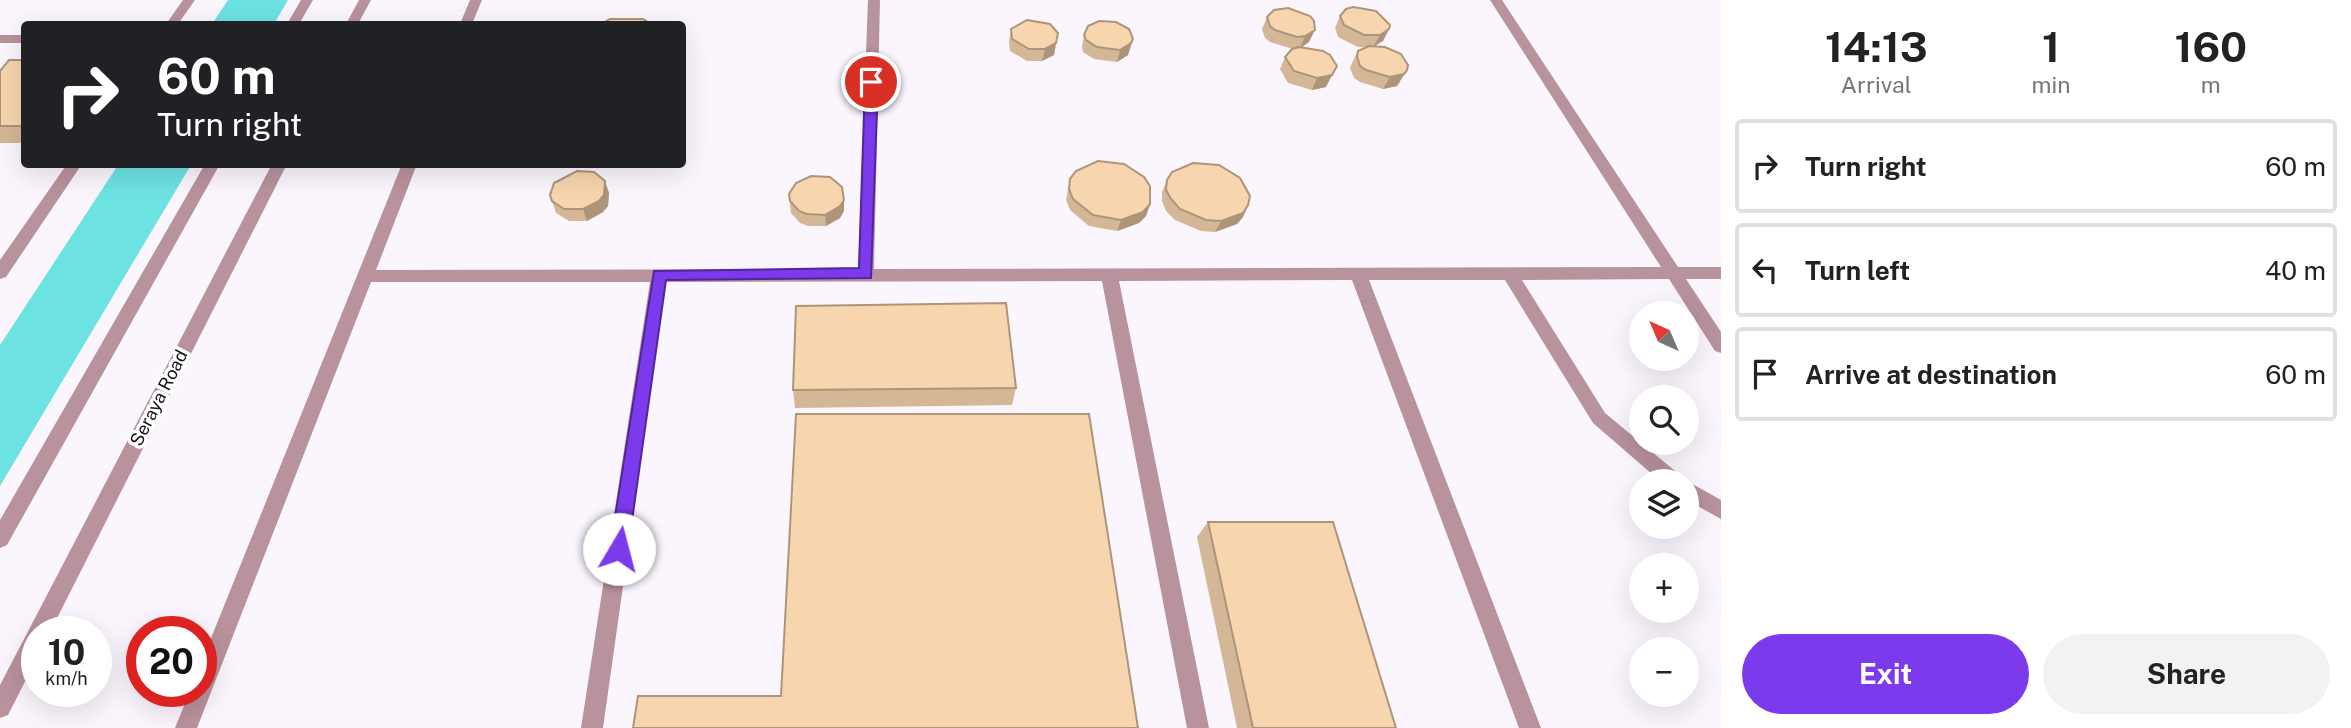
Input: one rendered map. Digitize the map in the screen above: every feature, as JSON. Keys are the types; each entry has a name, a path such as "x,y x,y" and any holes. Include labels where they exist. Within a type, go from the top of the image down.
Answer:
{"street":[{"path":"174,21 189,0"},
{"path":"295,21 307,0"},
{"path":"354,21 365,0"},
{"path":"467,21 476,0"},
{"path":"866,274 874,0"},
{"path":"1496,0 1721,346"},
{"path":"0,39 21,39"},
{"path":"0,273 72,168"},
{"path":"0,539 211,168"},
{"name":"Seraya Road","path":"47,616 278,168"},
{"path":"217,651 408,168"},
{"path":"1109,273 1198,728"},
{"path":"1358,273 1530,728"},
{"path":"1509,273 1599,418 1659,469"},
{"path":"366,275 1721,273"},
{"path":"592,728 659,275"},
{"path":"1699,497 1721,509"},
{"name":"Seraya Road","path":"0,707 21,667"},
{"path":"186,728 195,707"}],"water":[{"path":"228,0 288,0 276,21 214,21"},
{"path":"116,168 189,168 0,486 0,345"}],"building":[{"path":"1353,7 1376,11 1390,25 1389,29 1380,35 1364,35 1344,25 1340,16 1346,9"},
{"path":"1288,8 1310,16 1315,30 1297,37 1270,26 1267,17 1274,10"},
{"path":"643,19 646,21 606,21"},
{"path":"1027,20 1050,24 1058,33 1056,43 1045,49 1029,49 1012,39 1011,29"},
{"path":"1099,21 1116,22 1129,29 1133,39 1131,43 1120,50 1097,47 1086,40 1084,35 1088,26"},
{"path":"1369,46 1385,47 1401,54 1408,65 1407,70 1404,74 1390,77 1366,70 1360,66 1357,56 1358,51"},
{"path":"1299,47 1323,51 1330,55 1337,66 1332,75 1317,78 1294,71 1285,57 1292,49"},
{"path":"9,60 21,60 21,126 0,126 0,71"},
{"path":"1098,161 1124,164 1144,177 1150,186 1150,204 1143,212 1121,220 1093,215 1073,199 1069,189 1070,179 1076,171"},
{"path":"1193,163 1219,165 1240,178 1250,196 1243,213 1221,221 1206,220 1180,209 1166,190 1167,180 1172,172"},
{"path":"577,171 594,172 605,181 604,195 599,201 583,209 564,209 552,201 550,195 554,183"},
{"path":"811,176 830,177 842,187 844,200 840,206 825,215 799,211 790,201 789,194 796,183"},
{"path":"1006,303 1016,388 793,390 796,306"},
{"path":"796,414 1089,414 1138,728 633,728 638,696 781,696"},
{"path":"1208,522 1333,522 1396,728 1253,728"}],"route":[{"path":"619,549 659,275 866,274 871,82"}]}
